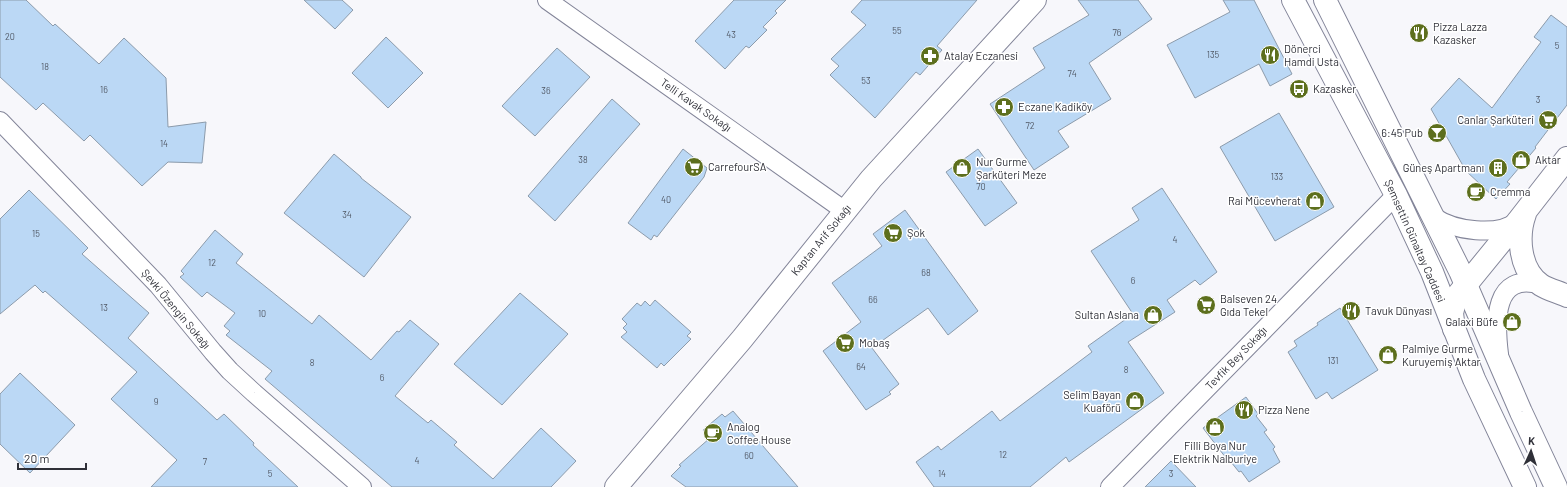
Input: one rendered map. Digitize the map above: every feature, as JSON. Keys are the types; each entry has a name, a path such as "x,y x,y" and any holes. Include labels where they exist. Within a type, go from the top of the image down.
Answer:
{"main road":[{"name":"Kaptan Arif Sokağı","path":"616,487 742,339 874,175 1035,0"},
{"name":"Şemsettin Günaltay Caddesi","path":"1293,0 1396,195 1426,258 1474,379 1525,487"},
{"path":"1326,0 1467,284 1502,367 1556,487"},
{"path":"1456,334 1452,318 1453,304 1456,297 1567,158"},
{"path":"1522,216 1520,233 1521,251 1530,273 1541,285 1567,296"}],"street":[{"name":"Telli Kavak Sokağı","path":"547,0 845,211"},
{"name":"Şevki Özengin Sokağı","path":"0,121 153,280 230,371 362,487"},
{"name":"Tevfik Bey Sokağı","path":"1110,487 1396,195"},
{"path":"1434,217 1453,226 1476,230 1505,228 1522,216"},
{"path":"1502,367 1498,340 1498,324 1503,295 1508,288 1515,284 1527,282 1541,285"}],"building":[{"path":"0,0 26,0 53,26 55,24 99,64 124,38 166,78 168,127 206,122 202,163 168,162 142,186 90,135 84,141 43,103 36,110 0,77"},
{"path":"304,0 342,0 353,10 335,29"},
{"path":"734,0 786,0 775,11 777,13 763,27 767,30 749,48 746,46 725,69 695,41"},
{"path":"862,0 977,0 937,46 942,50 920,75 916,72 875,118 830,75 839,66 831,59 866,25 851,12"},
{"path":"1078,0 1138,0 1152,19 1089,63 1111,99 1058,131 1069,147 1034,170 990,104 1045,68 1033,48 1089,15"},
{"path":"1223,0 1254,0 1292,74 1270,86 1259,64 1195,98 1167,45 1230,12"},
{"path":"1551,15 1567,27 1567,105 1535,147 1536,148 1507,182 1510,184 1496,199 1466,171 1431,109 1459,78 1492,108 1541,42 1534,37"},
{"path":"386,37 423,73 388,108 352,73"},
{"path":"557,48 590,77 535,136 502,106"},
{"path":"612,99 640,124 555,221 528,196"},
{"path":"1279,113 1334,207 1275,241 1220,147"},
{"path":"683,149 707,168 704,177 657,237 654,235 651,240 628,223"},
{"path":"978,149 1017,203 985,226 946,172"},
{"path":"334,154 361,178 411,217 364,277 284,213"},
{"path":"1162,188 1217,272 1200,285 1195,280 1167,300 1175,312 1128,342 1164,393 1069,462 1066,457 1030,487 934,487 916,462 938,446 941,450 992,411 1000,421 1092,352 1088,346 1133,314 1091,251 1139,220 1132,208"},
{"path":"29,190 88,248 82,254 149,313 128,338 217,420 224,414 254,443 253,445 298,487 151,487 177,460 111,399 137,372 45,291 43,293 35,285 0,314 0,219"},
{"path":"905,210 978,311 948,335 928,308 872,348 899,384 889,392 891,394 866,410 823,351 861,322 832,283 882,246 873,234"},
{"path":"215,230 243,254 236,263 312,324 319,315 371,360 397,331 399,332 410,320 439,344 395,396 428,423 431,420 457,442 454,445 493,479 541,428 576,461 551,487 392,487 265,379 272,371 226,335 230,331 224,326 235,313 207,292 202,297 180,277 184,274 181,271"},
{"path":"520,293 568,334 502,405 454,364"},
{"path":"655,300 691,332 687,336 691,339 664,366 661,363 657,368 621,337 627,332 623,328 627,324 622,319 637,303 641,306 645,301 650,306"},
{"path":"1340,308 1378,370 1332,399 1327,392 1316,399 1288,352 1297,346 1294,341 1318,325 1317,323"},
{"path":"20,373 75,425 30,473 0,444 0,394"},
{"path":"1246,397 1258,414 1256,416 1267,430 1264,432 1275,447 1273,449 1280,462 1249,482 1241,471 1239,472 1227,457 1226,458 1203,428"},
{"path":"733,411 798,487 686,487 671,476 681,466 679,465 710,438 703,430 722,414 725,417"},
{"path":"1171,461 1196,487 1145,487"}],"place":[{"name":"Pizza Lazza Kazasker","path":"1419,33"},
{"name":"Dönerci Hamdi Usta","path":"1270,55"},
{"name":"Atalay Eczanesi","path":"930,56"},
{"name":"Kazasker","path":"1299,89"},
{"name":"Eczane Kadiköy","path":"1004,107"},
{"name":"Canlar Şarküteri","path":"1548,120"},
{"name":"6:45 Pub","path":"1437,133"},
{"name":"Aktar","path":"1521,160"},
{"name":"CarrefourSA","path":"694,167"},
{"name":"Nur Gurme Şarküteri Meze","path":"962,168"},
{"name":"Güneş Apartmanı","path":"1498,168"},
{"name":"Cremma","path":"1476,192"},
{"name":"Rai Mücevherat","path":"1315,201"},
{"name":"Şok","path":"893,233"},
{"name":"Balseven 24 Gıda Tekel","path":"1206,305"},
{"name":"Tavuk Dünyası","path":"1351,311"},
{"name":"Sultan Aslana","path":"1153,315"},
{"name":"Galaxi Büfe","path":"1512,322"},
{"name":"Mobaş","path":"845,343"},
{"name":"Palmiye Gurme Kuruyemiş Aktar","path":"1388,355"},
{"name":"Selim Bayan Kuaförü","path":"1135,401"},
{"name":"Pizza Nene","path":"1244,410"},
{"name":"Filli Boya Nur Elektrik Nalburiye","path":"1215,427"},
{"name":"Analog Coffee House","path":"713,433"}]}
